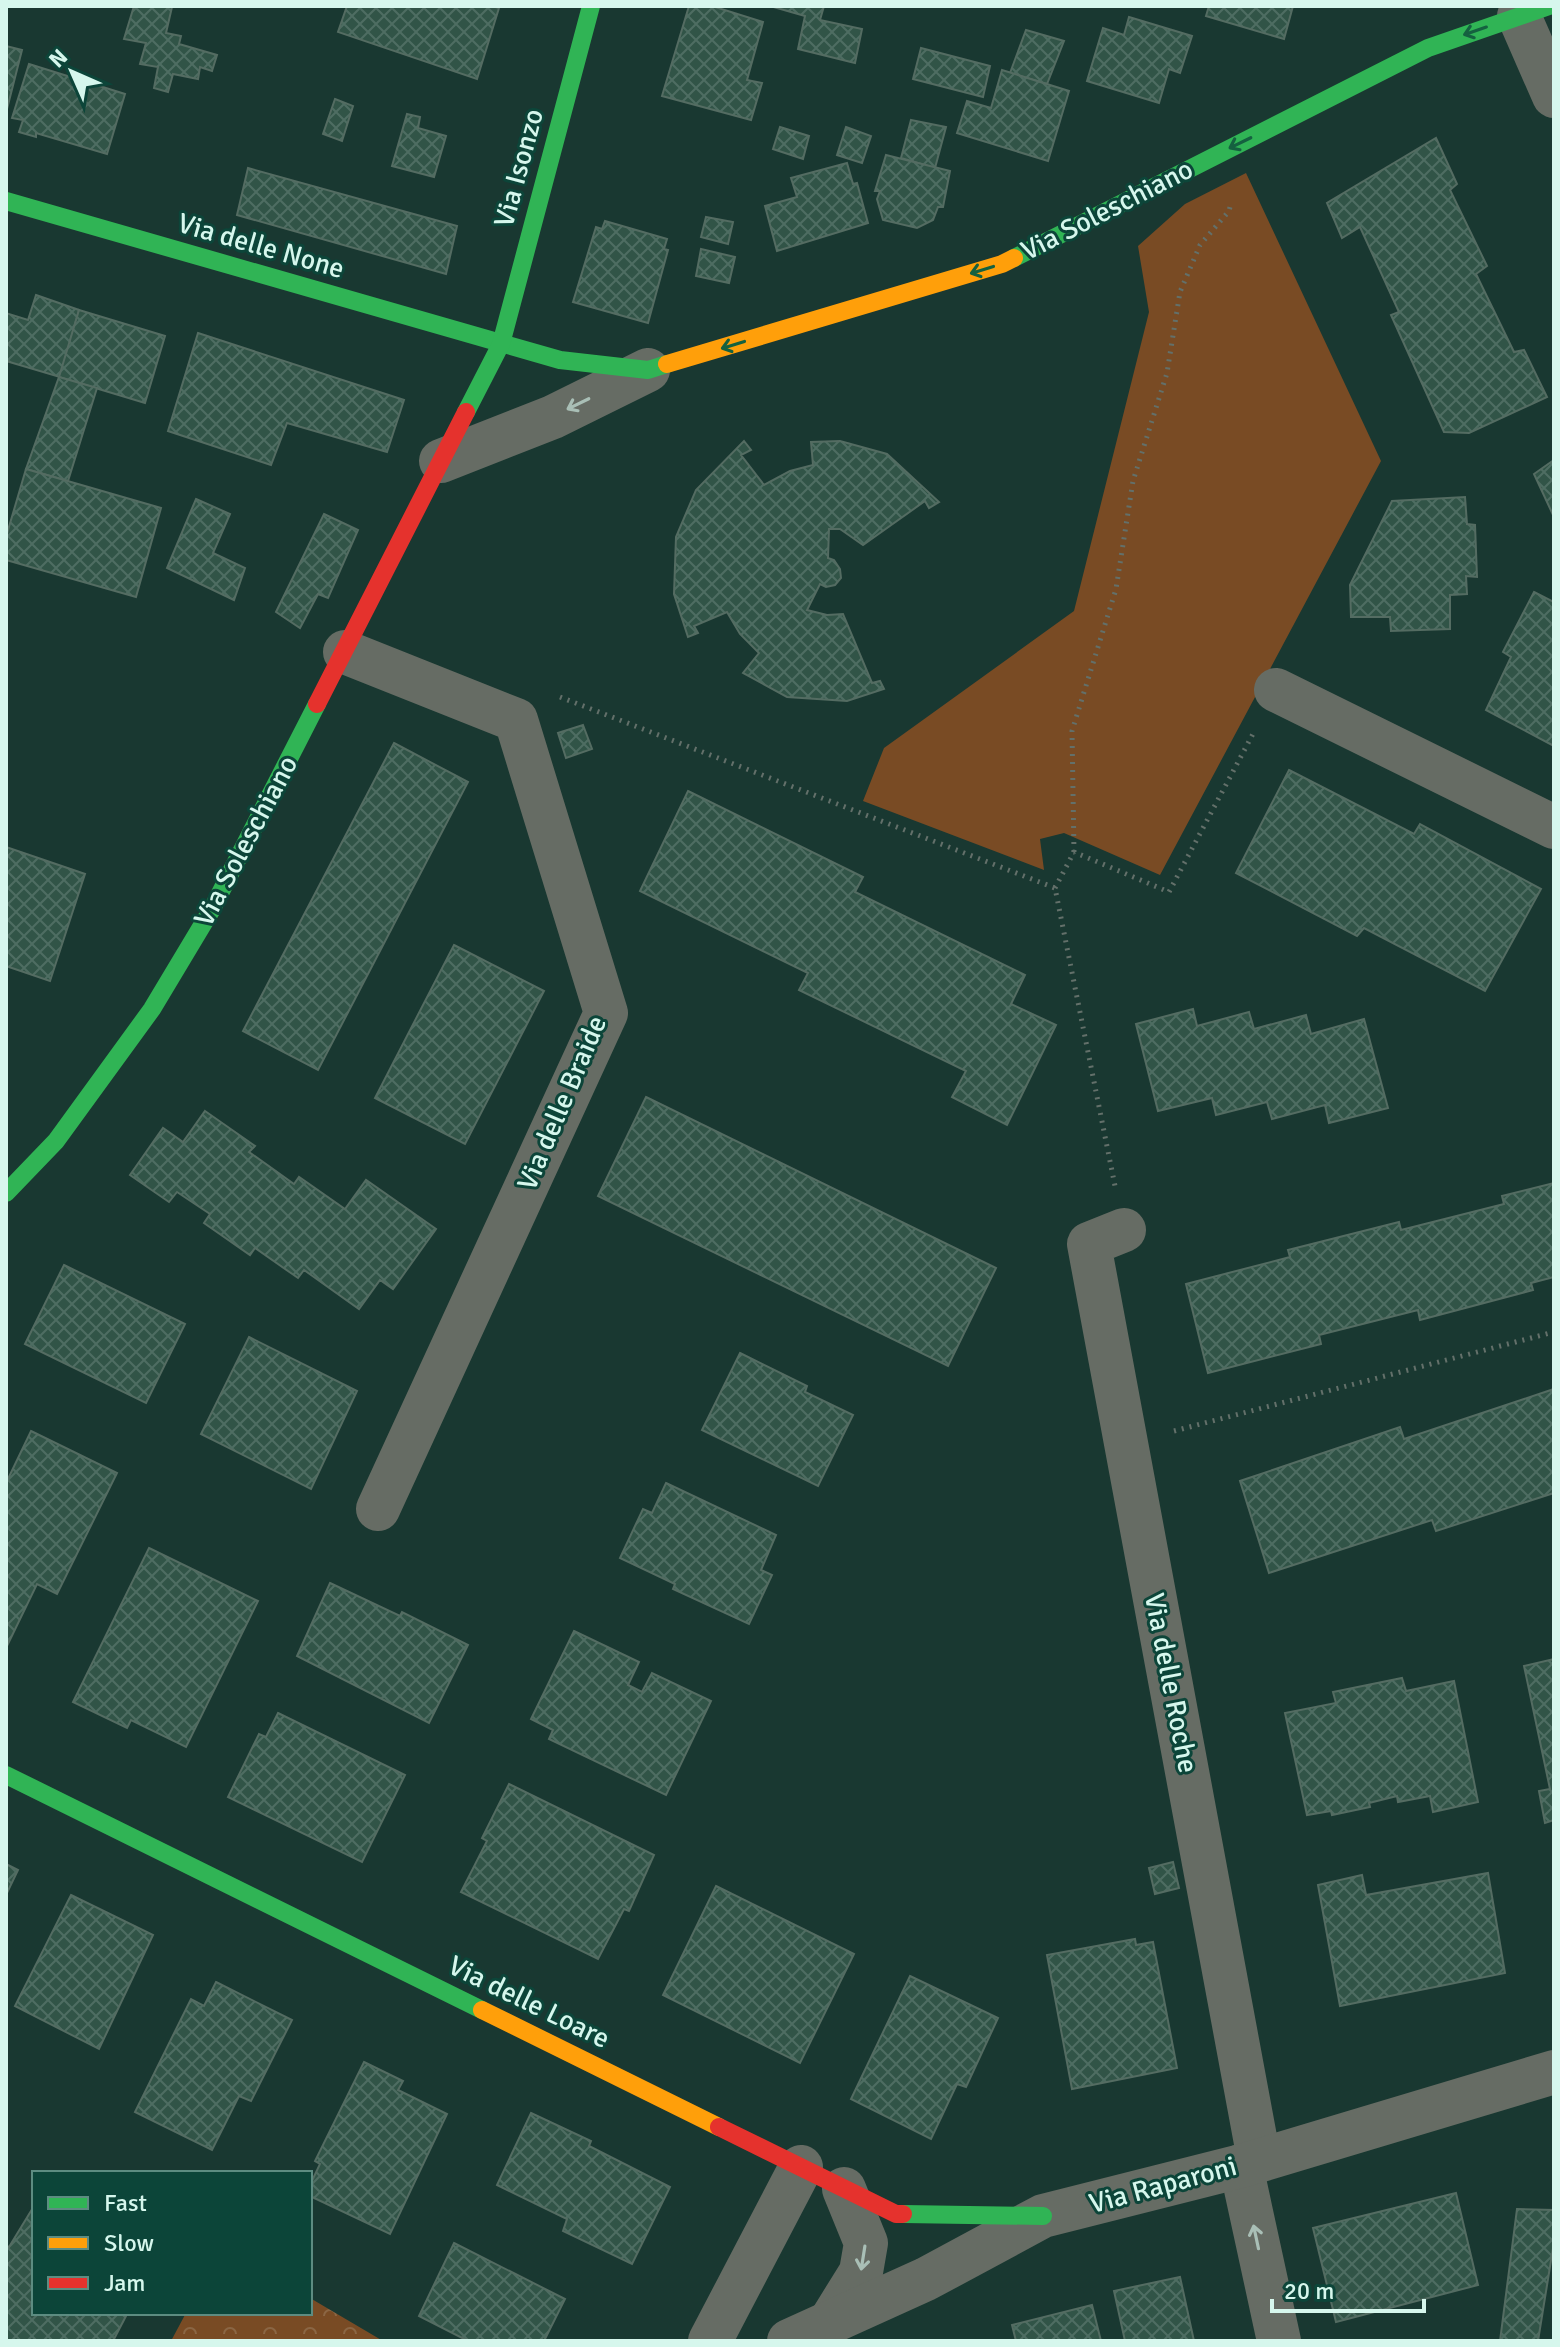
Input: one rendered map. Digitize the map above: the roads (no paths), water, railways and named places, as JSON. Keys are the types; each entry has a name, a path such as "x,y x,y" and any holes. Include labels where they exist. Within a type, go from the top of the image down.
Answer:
{"street":[{"name":"Via Isonzo","path":"501,344 591,6"},
{"name":"Via Soleschiano","path":"441,461 553,417 648,370 1002,264 1428,48 1534,11"},
{"path":"1534,11 1554,96"},
{"name":"Via delle None","path":"6,201 501,344"},
{"name":"Via Soleschiano","path":"6,1193 56,1141 152,1009 212,909 501,344 560,360 648,370"},
{"name":"Via delle Braide","path":"345,652 516,720 606,1013 378,1509"},
{"path":"1276,690 1554,827"},
{"name":"Via delle Roche","path":"1124,1230 1089,1244 1279,2341"},
{"name":"Via delle Loare","path":"6,1775 896,2214 1043,2216"},
{"name":"Via Raparoni","path":"789,2341 926,2279 1043,2216 1250,2163 1554,2072"},
{"path":"710,2341 801,2167"},
{"path":"830,2322 861,2272 866,2243 844,2189"}]}
